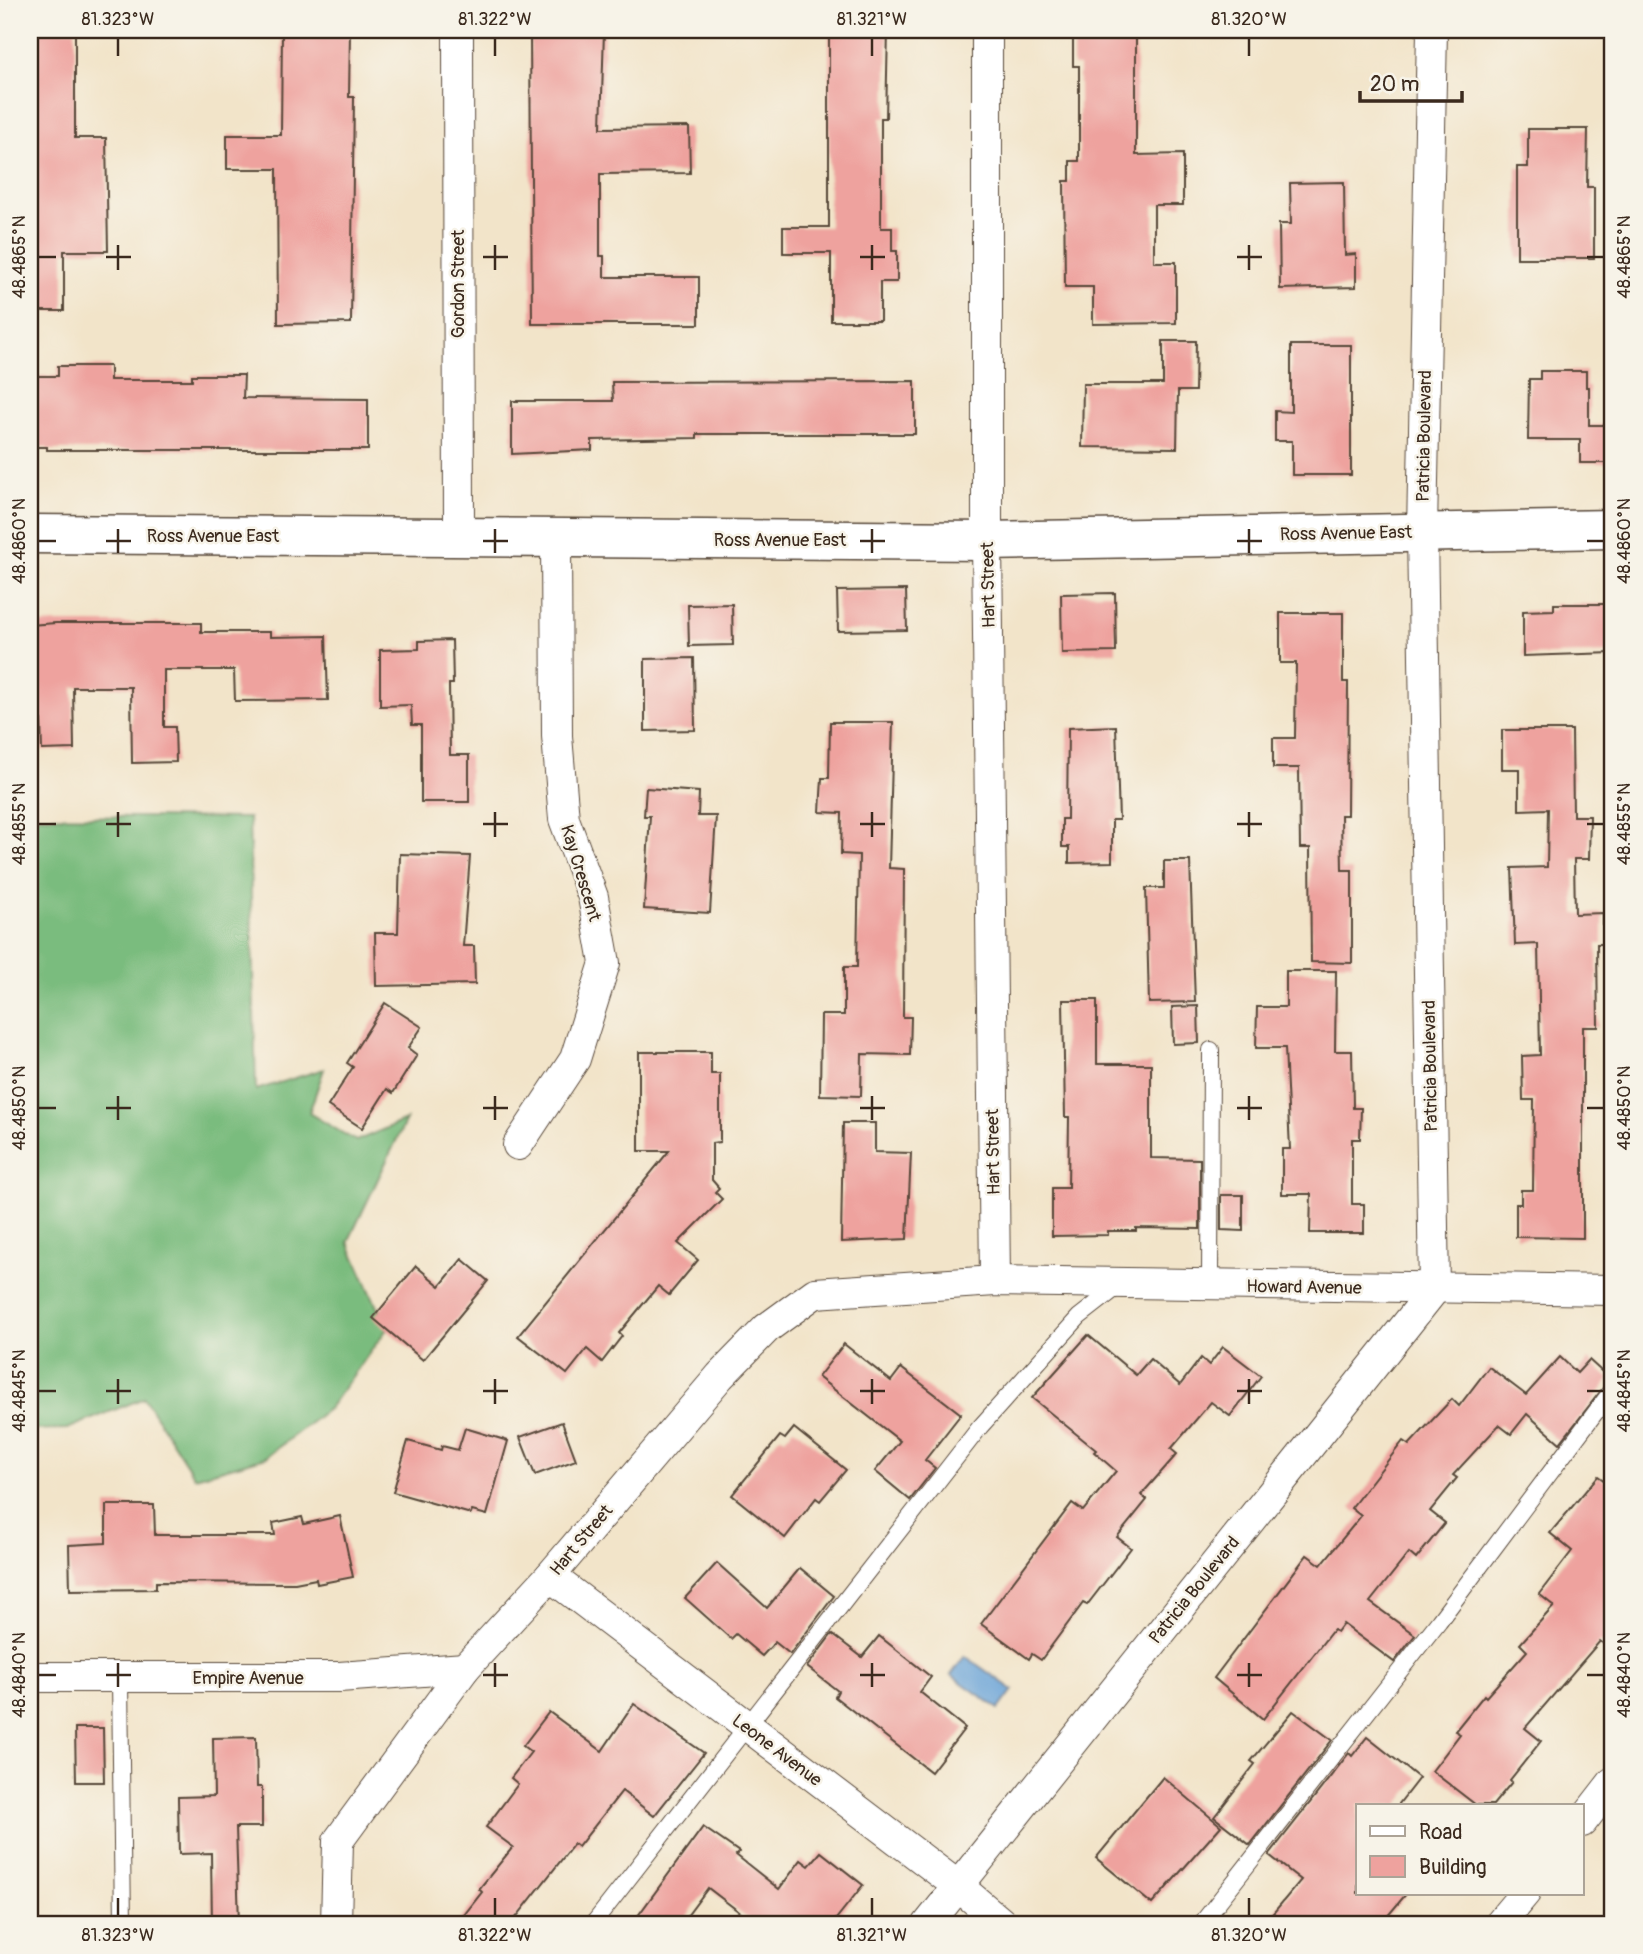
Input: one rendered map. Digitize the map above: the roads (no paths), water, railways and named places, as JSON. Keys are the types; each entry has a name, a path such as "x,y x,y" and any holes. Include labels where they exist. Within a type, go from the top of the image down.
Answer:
{"main road":[{"name":"Ross Avenue East","path":"30,534 987,541 1613,528"}],"street":[{"name":"Gordon Street","path":"458,30 459,537"},
{"name":"Hart Street","path":"336,1924 338,1840 465,1668 550,1576 720,1376 767,1328 815,1293 995,1282 987,541 987,30"},
{"name":"Patricia Boulevard","path":"928,1924 1434,1290 1422,531 1432,30"},
{"name":"Kay Crescent","path":"518,1145 575,1059 605,963 593,897 564,819 557,736 556,538"},
{"name":"Howard Avenue","path":"995,1282 1434,1290 1613,1290"},
{"name":"Leone Avenue","path":"550,1576 958,1886 1003,1924"},
{"name":"Empire Avenue","path":"30,1677 339,1677 465,1668"},
{"path":"1584,1819 1613,1782"},
{"path":"1499,1924 1523,1895"}],"lane":[{"path":"1210,1285 1211,1050"},
{"path":"593,1924 980,1427 1079,1317 1122,1284"},
{"path":"1201,1924 1439,1620 1613,1389"},
{"path":"120,1679 122,1924"}],"water":[{"path":"965,1656 1013,1690 999,1709 951,1675"}]}
